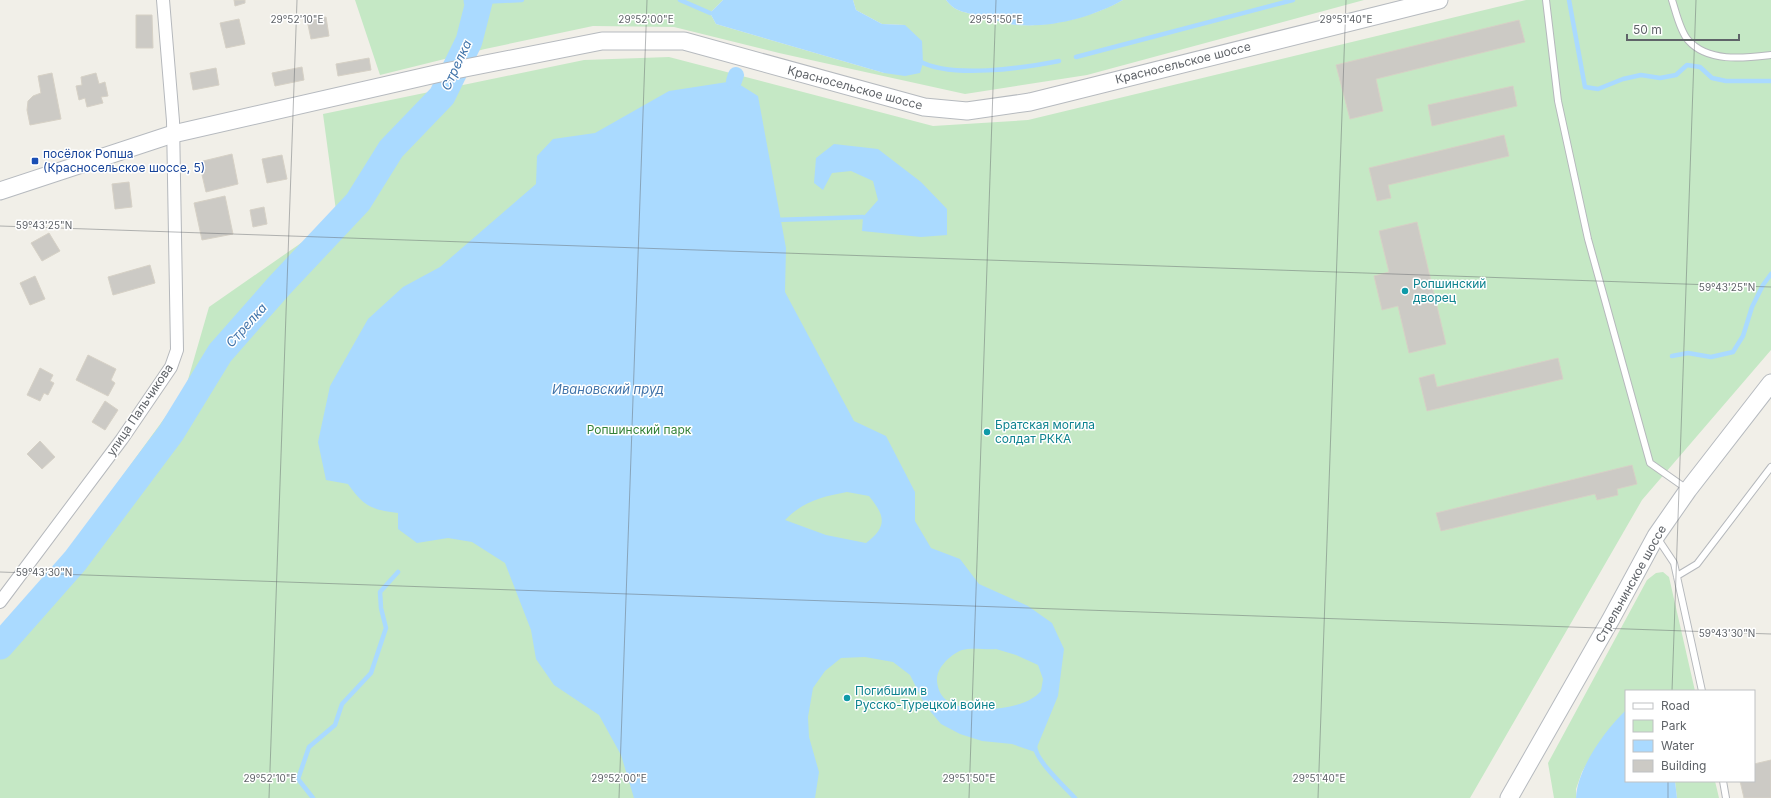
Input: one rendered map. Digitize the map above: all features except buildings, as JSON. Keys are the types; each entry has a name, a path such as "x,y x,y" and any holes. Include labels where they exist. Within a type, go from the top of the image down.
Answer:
{"main road":[{"name":"Красносельское шоссе","path":"0,191 173,134 440,73 602,40 684,41 924,107 967,111 1030,102 1439,0"},
{"name":"Стрельнинское шоссе","path":"1509,798 1611,619 1656,536 1688,490 1771,383"}],"street":[{"name":"улица Пальчикова","path":"0,602 122,440 171,367 177,350 173,134 163,0"}],"lane":[{"path":"1546,0 1558,101 1588,239 1650,463 1688,490"},
{"path":"1672,0 1688,40 1700,49 1715,55 1740,59 1771,55"},
{"path":"1677,576 1696,564 1771,467"},
{"path":"1656,536 1674,563 1702,690"},
{"path":"1722,782 1726,798"}],"green space":[{"path":"355,0 723,0 710,13 716,24 884,73 905,25 882,24 856,10 853,0 946,0 958,10 1008,24 1030,25 1072,20 1111,6 1123,0 1364,0 1087,75 965,94 779,53 674,27 593,26 485,49 380,75"},
{"name":"Ропшинский парк","path":"1526,0 1771,0 1771,350 1642,500 1470,798 0,798 0,644 185,390 209,307 337,218 323,114 584,60 669,57 933,126 1028,120"},
{"path":"1663,572 1669,577 1695,690 1625,690 1625,711 1592,755 1582,772 1576,789 1576,798 1554,798 1548,763 1647,580 1656,573"},
{"path":"1675,782 1715,782 1719,798 1677,798"}],"water":[{"path":"723,0 853,0 856,10 882,24 905,25 922,41 923,63 920,73 905,76 884,73 716,24 710,13"},
{"path":"946,0 1123,0 1099,12 1072,20 1044,25 1017,25 1008,24 958,10"},
{"name":"Ивановский пруд","path":"734,81 758,96 786,248 785,292 854,421 886,436 915,492 915,521 931,548 960,559 979,584 1028,606 1052,623 1064,649 1058,696 1035,752 1012,744 982,741 960,734 941,724 925,705 910,675 893,662 865,657 841,658 825,671 813,688 808,717 809,737 819,772 815,798 634,798 621,755 599,715 554,685 536,659 531,630 505,563 472,542 448,538 417,543 398,529 398,513 369,506 358,497 348,484 326,480 318,442 330,386 368,319 403,287 440,267 536,184 537,156 553,139 595,133 669,91","holes":["847,492 869,496 881,515 881,526 873,537 866,543 826,535 785,520 806,504 829,496","966,649 996,649 1016,655 1038,665 1043,679 1041,691 1034,697 1022,703 996,709 967,708 954,704 945,699 939,690 937,678 941,667 948,659 956,653"]},
{"path":"834,144 878,149 921,182 947,209 947,235 921,237 862,231 863,217 878,200 873,181 851,171 832,173 823,190 814,183 816,158"},
{"path":"1625,711 1625,782 1675,782 1677,798 1576,798 1581,775 1587,763 1601,739"}],"waterway":[{"name":"Стрелка","path":"0,646 75,561 171,433 220,353 279,286 358,202 391,149 442,96 469,41 479,2 477,0"},
{"path":"479,2 522,0"},
{"path":"680,0 710,13"},
{"path":"1076,57 1293,0"},
{"path":"1569,0 1585,87 1598,89 1623,79 1641,75 1660,78 1676,75 1687,65 1700,67 1712,78 1726,81 1771,81"},
{"path":"919,61 950,70 968,71 1008,69 1059,61"},
{"path":"734,81 736,75"},
{"path":"775,220 863,217"},
{"path":"1672,356 1688,353 1711,357 1733,352 1743,336 1752,307 1763,285 1771,274"},
{"path":"313,798 298,779 309,747 335,725 342,704 371,673 386,628 381,608 380,592 398,572"},
{"path":"1035,746 1036,752 1045,766 1075,798"}],"place":[{"name":"посёлок Ропша (Красносельское шоссе, 5)","path":"35,161"},
{"name":"Ропшинский дворец","path":"1405,291"},
{"name":"Братская могила солдат РККА","path":"987,432"},
{"name":"Погибшим в Русско-Турецкой войне","path":"847,698"}]}
